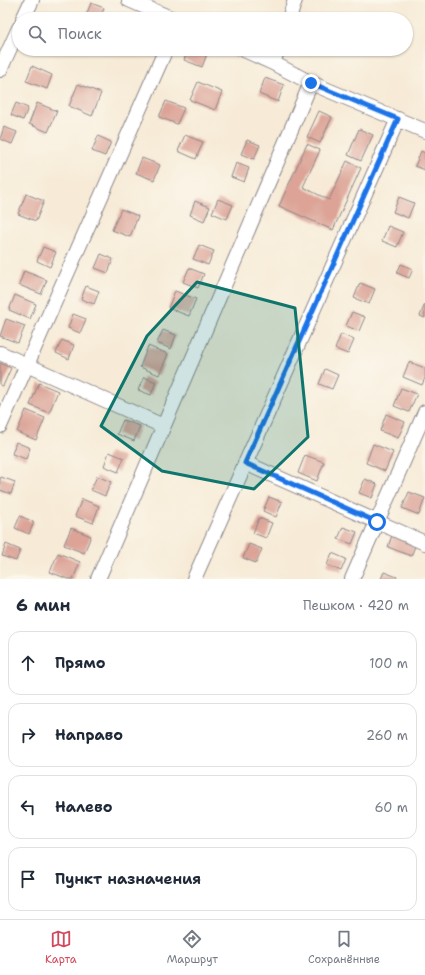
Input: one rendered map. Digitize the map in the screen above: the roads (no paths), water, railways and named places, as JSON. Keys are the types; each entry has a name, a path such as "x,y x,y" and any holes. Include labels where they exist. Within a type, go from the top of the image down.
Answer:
{"lane":[{"path":"26,12 32,0"},
{"path":"129,0 157,12"},
{"path":"291,12 295,0"},
{"path":"0,70 12,43"},
{"path":"0,426 163,56"},
{"path":"258,56 311,83 425,131"},
{"path":"273,63 276,56"},
{"path":"98,579 311,83"},
{"path":"194,579 398,119"},
{"path":"0,353 163,426"},
{"path":"352,579 425,412"},
{"path":"245,463 425,543"}]}
